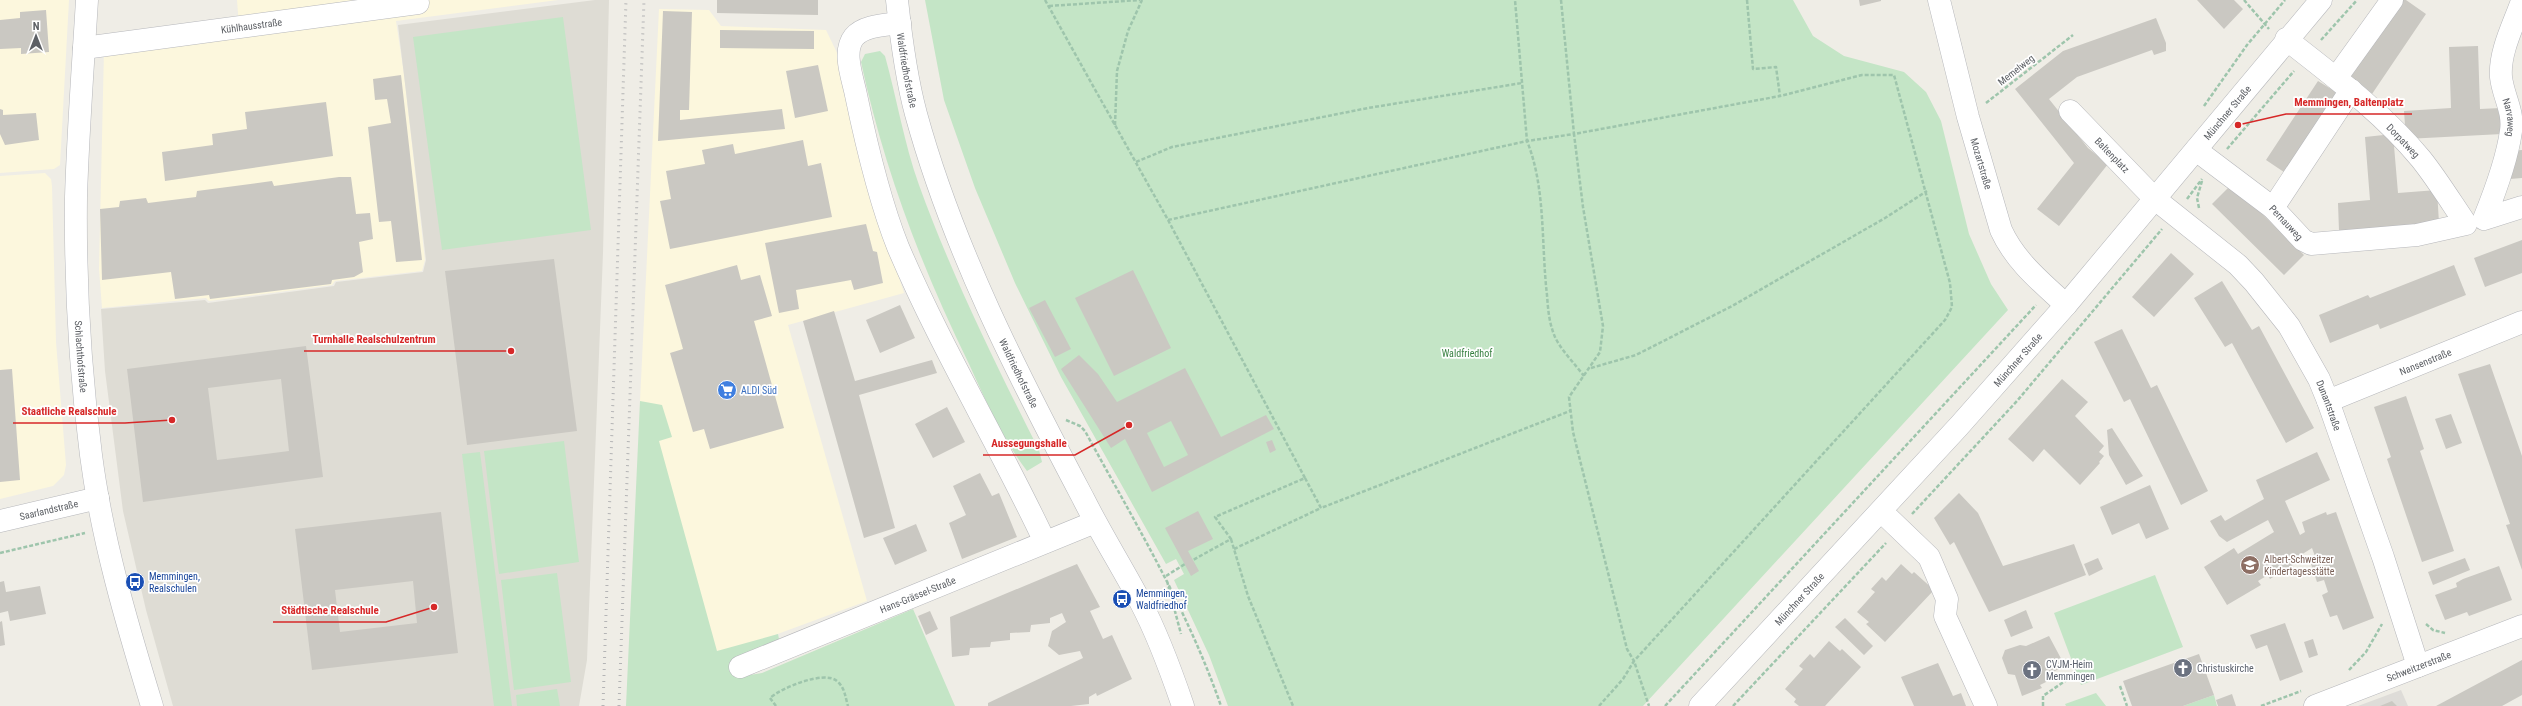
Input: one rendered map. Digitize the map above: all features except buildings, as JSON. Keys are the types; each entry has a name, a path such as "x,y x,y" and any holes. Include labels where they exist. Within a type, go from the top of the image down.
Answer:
{"street":[{"name":"Schlachthofstraße","path":"87,0 78,156 77,288 85,409 104,529 137,657 152,706"},
{"name":"Waldfriedhofstraße","path":"897,0 915,112 939,188 964,253 1002,338 1095,522 1142,604 1161,645 1179,705"},
{"name":"Mozartstraße","path":"1939,0 1968,117 2001,230 2007,245 2023,265 2066,305"},
{"name":"Münchner Straße","path":"1700,706 1880,511 2066,305 2284,42 2321,0"},
{"path":"2273,208 2392,0"},
{"name":"Narvaweg","path":"2475,221 2499,183 2511,130 2510,107 2502,91 2501,75 2503,56 2522,1"},
{"name":"Kühlhausstraße","path":"84,48 418,3"},
{"name":"Waldfriedhofstraße","path":"900,23 870,28 854,37 848,54 860,117 898,246 947,352 1045,542"},
{"name":"Dorpatweg","path":"2284,42 2343,84 2421,159 2475,221"},
{"name":"Baltenplatz","path":"2070,111 2155,199"},
{"name":"Pernauweg","path":"2196,150 2273,208 2303,240 2310,244 2417,235 2475,221"},
{"name":"Dunantstraße","path":"2155,199 2238,265 2254,282 2289,326 2318,379 2328,401 2383,557 2418,666"},
{"path":"2475,221 2522,207"},
{"name":"Nansenstraße","path":"2328,401 2522,322"},
{"name":"Saarlandstraße","path":"0,521 98,498"},
{"path":"1880,511 1929,557 1947,599 1945,616 1986,706"},
{"name":"Hans-Grässel-Straße","path":"740,667 1095,522"},
{"name":"Schweitzerstraße","path":"2310,698 2418,666 2522,626"}],"path":[{"path":"1045,0 1168,220 1321,508"},
{"path":"1049,6 1141,0 1128,31 1117,71 1115,125"},
{"path":"1515,0 1527,141 1535,162 1539,185 1543,268 1548,313 1555,338 1584,376"},
{"path":"1561,0 1574,134 1583,207 1603,326 1600,352 1569,397 1570,411 1573,432 1627,649 1634,660 1649,706"},
{"path":"1747,0 1753,69 1776,67 1780,96"},
{"path":"2244,0 2265,24 2284,42"},
{"path":"2201,110 2265,24 2285,0"},
{"name":"Memelweg","path":"1968,117 2073,35"},
{"path":"1168,220 1527,141 1574,134 1780,96 1862,74 1894,75 1927,191 1950,283 1952,307 1945,320 1634,660 1623,679 1599,706"},
{"path":"1136,162 1172,147 1368,108 1523,83"},
{"path":"2200,211 2197,198 2203,179"},
{"path":"1590,368 1636,355 1732,306 1885,218 1927,191"},
{"path":"2156,236 2162,235"},
{"path":"1665,706 2041,299"},
{"path":"1234,549 1321,508 1570,411"},
{"path":"1061,414 1066,420 1080,426 1085,431 1166,575 1192,630 1222,706"},
{"path":"1293,706 1248,596 1231,539 1215,517 1305,478"},
{"path":"0,553 104,529"},
{"path":"1193,560 1231,539"},
{"path":"1166,575 1185,564"},
{"path":"1166,575 1181,634"},
{"path":"2345,673 2366,652 2376,638 2383,618"},
{"path":"2423,622 2433,630"},
{"path":"776,706 770,698 778,691 814,678 824,677 836,680 845,690 848,706"},
{"path":"2043,706 2043,696 2071,677"},
{"path":"2120,686 2127,706"},
{"path":"2261,706 2310,698"}],"shaded area":[{"path":"0,0 69,0 60,165 54,169 0,173"},
{"path":"237,0 558,0 396,21 404,74 425,260 422,271 335,281 332,285 209,301 206,298 102,308 99,269 104,50 239,26"},
{"path":"595,0 609,0 603,253 587,660 579,706 173,706 146,610 123,511 105,371 101,309 205,300 208,303 334,286 336,282 423,272 426,260 398,25"},
{"path":"659,9 709,10 721,26 826,30 839,57 859,152 904,293 788,325 867,601 710,659 640,401"},
{"path":"45,173 51,179 52,186 56,342 66,465 64,475 53,486 0,499 0,176"},
{"path":"2401,690 2408,706 2358,706"}],"green space":[{"name":"Waldfriedhof","path":"925,0 1793,0 1813,36 1844,56 1904,72 1926,92 1941,121 1969,234 1991,284 2008,310 1643,706 1228,706 1209,655 1174,580 1184,574 1176,559 1166,564 1061,377 1015,283 975,188 944,100"},
{"path":"563,17 591,230 442,250 413,37"},
{"path":"880,51 885,56 909,153 919,185 945,253 1006,385 1039,450 1042,462 1027,471 1010,446 988,405 935,291 893,179 870,102 861,62 865,54"},
{"path":"640,401 662,405 672,437 659,441 717,651 778,634 779,639 772,647 730,664 734,675 744,676 762,673 913,609 955,706 626,706"},
{"path":"564,441 579,562 499,574 484,451"},
{"path":"480,452 512,706 494,706 462,454"},
{"path":"557,573 571,682 514,690 501,580"},
{"path":"2155,575 2183,647 2081,685 2054,613"},
{"path":"557,689 560,706 517,706 516,695"},
{"path":"2096,693 2106,706 2066,706 2065,704"},
{"path":"2214,695 2217,706 2183,706"}],"railway":[{"path":"603,706 626,0"},
{"path":"619,706 644,0"}],"place":[{"name":"Memmingen, Baltenplatz","path":"2238,125"},
{"name":"Turnhalle Realschulzentrum","path":"511,351"},
{"name":"ALDI Süd","path":"727,390"},
{"name":"Staatliche Realschule","path":"172,420"},
{"name":"Aussegungshalle","path":"1129,425"},
{"name":"Albert-Schweitzer Kindertagesstätte","path":"2250,565"},
{"name":"Memmingen, Realschulen","path":"135,582"},
{"name":"Memmingen, Waldfriedhof","path":"1122,599"},
{"name":"Städtische Realschule","path":"434,607"},
{"name":"Christuskirche","path":"2183,668"},
{"name":"CVJM-Heim Memmingen","path":"2032,670"}]}
